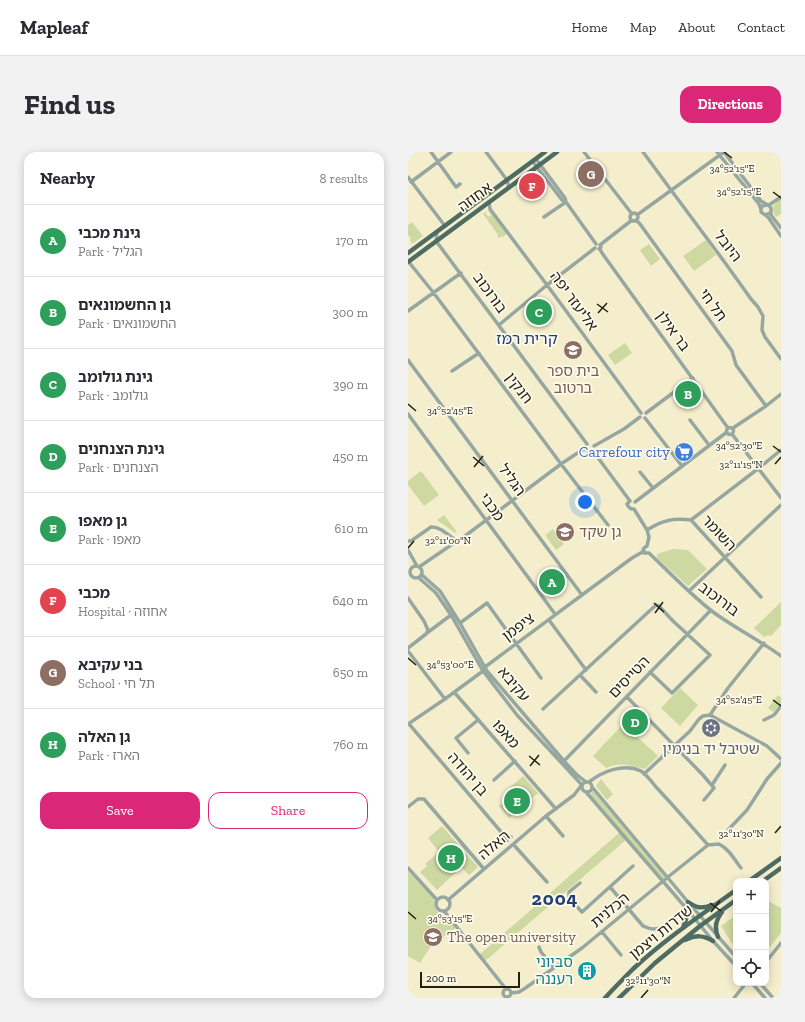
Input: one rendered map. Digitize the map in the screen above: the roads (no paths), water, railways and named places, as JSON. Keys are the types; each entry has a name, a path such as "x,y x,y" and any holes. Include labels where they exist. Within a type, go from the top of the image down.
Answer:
{"main road":[{"name":"אחוזה","path":"408,253 545,152"},
{"name":"אחוזה","path":"410,262 436,241 557,152"},
{"path":"753,878 781,858"},
{"path":"767,878 781,868"},
{"name":"שדרות ויצמן","path":"605,998 634,969 681,930 733,892"},
{"path":"688,902 701,908 718,904"},
{"name":"שדרות ויצמן","path":"619,998 675,946 733,902"},
{"path":"681,930 686,919 686,908"},
{"path":"718,936 716,924 718,917 725,908"},
{"path":"675,946 696,936 705,937 712,941"}],"street":[{"path":"431,152 456,187 460,184"},
{"path":"411,182 452,152"},
{"path":"486,152 507,180 509,188"},
{"path":"584,152 632,214 630,217 632,220"},
{"name":"היובל","path":"643,152 758,307 763,316 762,330 765,337 781,359"},
{"path":"632,214 637,214 718,154 724,152 761,201 771,208 771,215 781,228"},
{"path":"718,154 759,204 761,212 768,217 781,236"},
{"name":"בר אילן","path":"534,160 562,200 566,202 598,246 728,428"},
{"path":"408,177 445,226"},
{"path":"761,209 762,206 768,205 781,197"},
{"name":"אליעזר יפה","path":"489,202 490,209 642,414"},
{"path":"544,217 566,202"},
{"path":"765,215 771,212"},
{"path":"499,325 547,285 632,220 636,220 638,218 637,214"},
{"name":"תל חי","path":"636,220 732,351 736,365 766,406"},
{"path":"436,241 437,232"},
{"name":"בורוכוב","path":"436,241 461,272 586,446"},
{"name":"חנקין","path":"410,262 608,525"},
{"path":"408,311 461,272"},
{"path":"452,371 479,353"},
{"name":"הגליל","path":"408,360 582,595"},
{"path":"693,378 642,414 624,429 594,446 593,451 630,501 632,500 635,502 727,432 728,428 733,428 781,394"},
{"name":"מכבי","path":"408,414 555,614"},
{"path":"642,414 643,419 645,418 682,466"},
{"path":"690,420 709,445"},
{"path":"732,434 734,432 733,428"},
{"path":"727,432 732,434 781,498"},
{"path":"412,568 461,539 590,443 594,446"},
{"path":"586,446 588,452 593,451"},
{"path":"691,520 781,450"},
{"path":"640,472 653,488"},
{"path":"630,501 627,504 628,506 630,509 634,509 647,530 649,537 644,551 649,553 650,548 647,546"},
{"path":"634,509 636,505 635,502"},
{"path":"689,591 781,505"},
{"name":"השומר","path":"647,530 656,524 670,520 691,520 761,597"},
{"path":"408,541 411,541 431,527 438,528 457,540"},
{"path":"408,550 412,568 410,574 413,578 417,579 421,576 422,570 412,568"},
{"name":"ציפמן","path":"408,724 445,699 555,614 632,558 644,551"},
{"name":"בורוכוב","path":"649,553 711,610 781,656"},
{"name":"עקיבא","path":"421,576 436,593 484,669 517,715 585,792"},
{"name":"עקיבא","path":"421,576 440,590 460,623 484,669 564,761 576,774 590,784 733,954"},
{"path":"408,598 424,621 428,630 426,634"},
{"path":"460,623 486,604 541,678"},
{"path":"543,709 656,605 659,606 710,655 672,693 650,672"},
{"name":"הטייסים","path":"564,761 711,610"},
{"path":"408,648 451,615"},
{"path":"548,620 586,670"},
{"path":"710,715 728,688 764,644"},
{"path":"408,651 445,699"},
{"path":"580,675 596,692"},
{"name":"מאפו","path":"454,692 556,809"},
{"path":"627,697 712,785 714,788 704,800"},
{"path":"764,720 774,714 781,706"},
{"path":"644,774 703,716 710,715 767,746 781,759"},
{"path":"468,753 456,738 478,720"},
{"name":"בן יהודה","path":"408,724 510,839 504,843"},
{"path":"494,780 515,761"},
{"path":"728,835 728,830 747,810 767,779 781,763"},
{"path":"712,785 725,765"},
{"path":"733,963 712,941 686,908 585,792 590,791 590,784 598,776 616,768 635,769 642,772 671,802 708,845 719,844 724,846 741,868"},
{"name":"האלה","path":"448,900 574,794 581,786 590,784"},
{"name":"האלה","path":"574,794 585,792"},
{"path":"408,807 418,799 424,799 484,869"},
{"path":"546,816 564,836"},
{"path":"513,844 547,882"},
{"name":"הכלנית","path":"511,993 519,992 524,989 582,948 708,845"},
{"path":"580,883 569,892 569,898 582,912 633,866"},
{"path":"408,868 437,900"},
{"path":"610,886 643,926 648,929 655,930 660,928"},
{"path":"444,911 450,905 448,900 441,897 435,904 437,909 442,912 444,911 506,989 509,989 511,993 510,996 505,996 503,992 506,989"},
{"path":"602,932 621,955"},
{"path":"769,958 781,943"},
{"path":"539,948 554,968"},
{"path":"734,998 743,986"},
{"path":"755,986 766,998"},
{"path":"763,986 773,998"}],"place":[{"name":"בני עקיבא","path":"591,174"},
{"name":"מכבי","path":"532,186"},
{"name":"גינת גולומב","path":"539,312"},
{"name":"בית ספר ברטוב","path":"573,350"},
{"name":"גן החשמונאים","path":"688,394"},
{"name":"Carrefour city","path":"684,452"},
{"name":"גן שקד","path":"565,532"},
{"name":"גינת מכבי","path":"552,582"},
{"name":"גינת הצנחנים","path":"635,722"},
{"name":"שטיבל יד בנימין","path":"711,728"},
{"name":"גן מאפו","path":"517,801"},
{"name":"גן האלה","path":"451,858"},
{"name":"The open university","path":"433,937"},
{"name":"סביוני רעננה","path":"587,971"}],"district":[{"name":"קרית רמז","path":"527,338"},
{"name":"2004","path":"555,898"}]}
